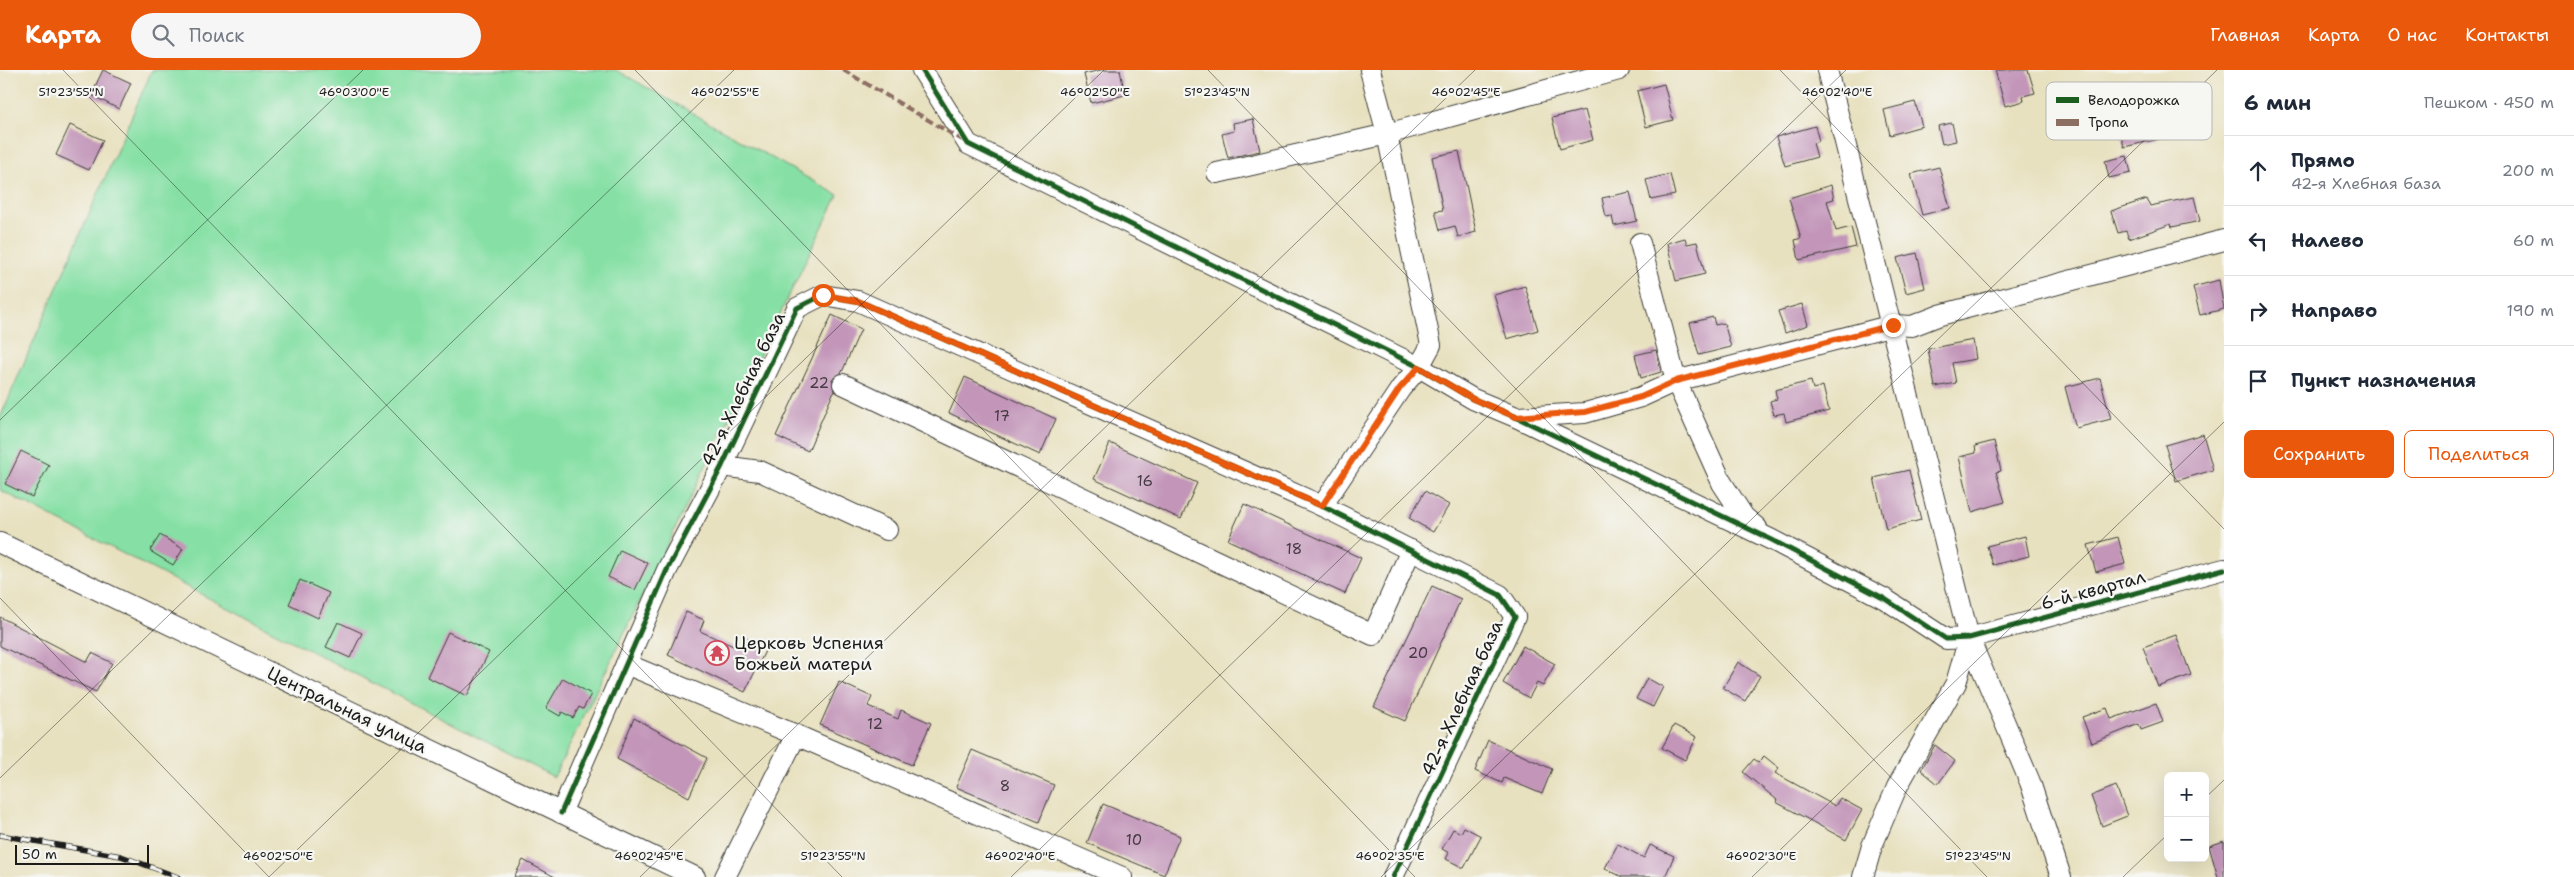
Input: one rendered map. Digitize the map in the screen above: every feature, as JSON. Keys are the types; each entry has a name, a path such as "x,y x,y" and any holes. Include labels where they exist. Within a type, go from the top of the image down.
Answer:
{"street":[{"path":"922,70 968,144 1419,367 1473,399 1516,417 1772,540"},
{"path":"1322,506 1400,388 1419,367 1431,345 1387,134 1370,70"},
{"path":"1217,173 1387,134 1619,70"},
{"path":"1827,70 1893,325 1969,638 2030,782 2060,877"},
{"path":"1516,417 1585,412 1641,397 1676,381 1893,325 1912,326 1940,315 2224,240"},
{"path":"1640,243 1676,381 1722,484 1744,517 1772,540"},
{"name":"42-я Хлебная база","path":"561,813 667,570 722,466 797,308 823,295 858,301 1322,506 1500,595 1515,617 1393,877"},
{"path":"843,384 1373,636 1412,550"},
{"path":"722,466 760,471 886,530"},
{"name":"6-й квартал","path":"1772,540 1886,599 1946,639 1969,638 2224,570"},
{"name":"Центральная улица","path":"0,543 695,877"},
{"path":"1863,877 1872,846 1897,787 1956,684 1969,638"},
{"path":"626,664 796,734 1122,877"},
{"path":"725,877 796,734"}],"green space":[{"path":"152,70 616,70 838,195 554,777 0,490 0,418"}],"building":[{"path":"103,70 131,83 119,109 91,95"},
{"path":"1101,70 1120,70 1125,95 1091,103 1084,74"},
{"path":"1995,70 2028,70 2035,93 2023,96 2024,101 2005,106"},
{"path":"1664,84 1673,120 1646,127 1637,91"},
{"path":"1915,102 1922,126 1890,135 1884,110"},
{"path":"1585,110 1593,140 1560,149 1552,118"},
{"path":"1253,119 1260,151 1228,158 1222,134 1234,131 1233,123"},
{"path":"1952,123 1956,141 1942,144 1938,126"},
{"path":"70,125 103,140 89,170 56,155"},
{"path":"1815,126 1819,141 1813,143 1817,157 1785,166 1776,137"},
{"path":"2122,140 2155,140 2124,147"},
{"path":"1459,151 1476,232 1458,237 1455,226 1440,230 1435,211 1443,210 1432,157"},
{"path":"2127,156 2131,173 2109,178 2105,161"},
{"path":"1939,167 1950,208 1922,215 1911,174"},
{"path":"1670,174 1675,195 1651,200 1646,180"},
{"path":"1831,185 1834,199 1827,201 1836,231 1851,227 1856,247 1799,260 1795,240 1801,238 1789,198"},
{"path":"1630,192 1637,221 1614,226 1612,216 1606,217 1602,198"},
{"path":"2194,197 2200,221 2172,227 2171,224 2129,239 2126,231 2118,233 2111,211 2147,199 2150,206"},
{"path":"1685,238 1687,244 1697,242 1705,274 1676,281 1667,243"},
{"path":"1917,253 1925,288 1906,293 1897,258"},
{"path":"2219,280 2224,309 2200,315 2193,287"},
{"path":"1525,286 1538,330 1507,339 1494,295"},
{"path":"1802,304 1808,325 1785,333 1778,311"},
{"path":"832,315 861,329 842,372 832,379 834,391 808,451 776,436"},
{"path":"1713,317 1715,325 1724,323 1731,347 1699,355 1690,323"},
{"path":"1973,340 1976,359 1952,363 1956,383 1935,387 1928,349"},
{"path":"1656,350 1661,372 1641,378 1635,355"},
{"path":"965,377 1056,419 1040,455 949,413"},
{"path":"2100,378 2111,419 2076,428 2065,387"},
{"path":"1811,381 1813,389 1823,386 1829,411 1786,422 1784,413 1774,415 1770,401 1777,399 1775,390"},
{"path":"2203,434 2213,470 2176,481 2165,445"},
{"path":"1994,441 2001,471 1996,472 2005,502 1972,512 1959,457 1976,453 1975,446"},
{"path":"1110,443 1197,483 1181,519 1094,479"},
{"path":"21,451 49,465 32,497 5,484"},
{"path":"1909,470 1921,520 1886,529 1874,478"},
{"path":"1425,491 1449,505 1433,532 1409,518"},
{"path":"1244,504 1361,558 1345,594 1228,540"},
{"path":"160,535 183,549 173,565 150,551"},
{"path":"2025,536 2029,556 1993,565 1987,546"},
{"path":"2118,537 2125,564 2096,572 2088,545"},
{"path":"620,550 648,563 635,590 608,577"},
{"path":"300,580 329,593 318,618 289,604"},
{"path":"1432,586 1461,599 1405,721 1374,707"},
{"name":"Церковь Успения Божьей матери","path":"686,612 704,620 700,631 742,650 747,639 767,647 745,692 668,655"},
{"path":"0,617 87,662 92,653 112,663 96,692 0,646"},
{"path":"338,622 362,633 350,658 326,647"},
{"path":"448,632 489,652 467,696 427,677"},
{"path":"2176,635 2191,675 2158,687 2143,647"},
{"path":"1523,646 1555,664 1543,686 1537,683 1529,698 1503,683"},
{"path":"1738,662 1760,676 1745,701 1723,688"},
{"path":"563,678 591,694 583,709 579,707 573,718 562,712 560,716 546,708"},
{"path":"1647,678 1663,687 1653,707 1636,699"},
{"path":"839,682 872,697 868,706 898,719 901,710 931,723 912,765 820,725"},
{"path":"2156,703 2163,722 2141,730 2139,724 2092,743 2082,717 2107,708 2111,719"},
{"path":"634,718 707,758 689,797 617,759"},
{"path":"1674,725 1697,737 1685,760 1662,748"},
{"path":"1488,740 1552,769 1542,794 1504,778 1502,783 1475,771"},
{"path":"1935,745 1955,761 1938,784 1921,770"},
{"path":"972,750 1054,785 1039,822 956,787"},
{"path":"1764,756 1779,768 1775,773 1835,806 1840,798 1862,810 1846,840 1776,802 1777,800 1743,772 1754,759 1758,762"},
{"path":"2116,786 2127,816 2102,826 2091,796"},
{"path":"1103,804 1180,836 1164,875 1087,843"},
{"path":"1464,827 1481,836 1464,868 1446,859 1449,853 1442,849 1453,829 1461,833"},
{"path":"2224,841 2224,877 2218,877 2209,846"},
{"path":"1618,844 1644,858 1650,845 1674,856 1665,877 1622,877 1605,868"},
{"path":"523,860 555,877 514,877"}],"railway":[{"path":"0,835 121,856 178,877"}],"marked path":[{"path":"843,70 964,141"}],"cycle path":[{"path":"922,70 968,144 1419,367 1473,399 1516,417 1772,540 1885,599 1946,639 1969,638 2224,569"},
{"path":"561,813 667,570 722,466 797,308 823,295 858,301 1322,506 1500,595 1515,617 1393,877"}],"place":[{"name":"Церковь Успения Божьей матери","path":"717,653"}],"route":[{"path":"823,295 858,301 1322,506 1400,388 1419,367 1473,399 1516,417 1585,412 1641,397 1676,381 1893,325"}]}
